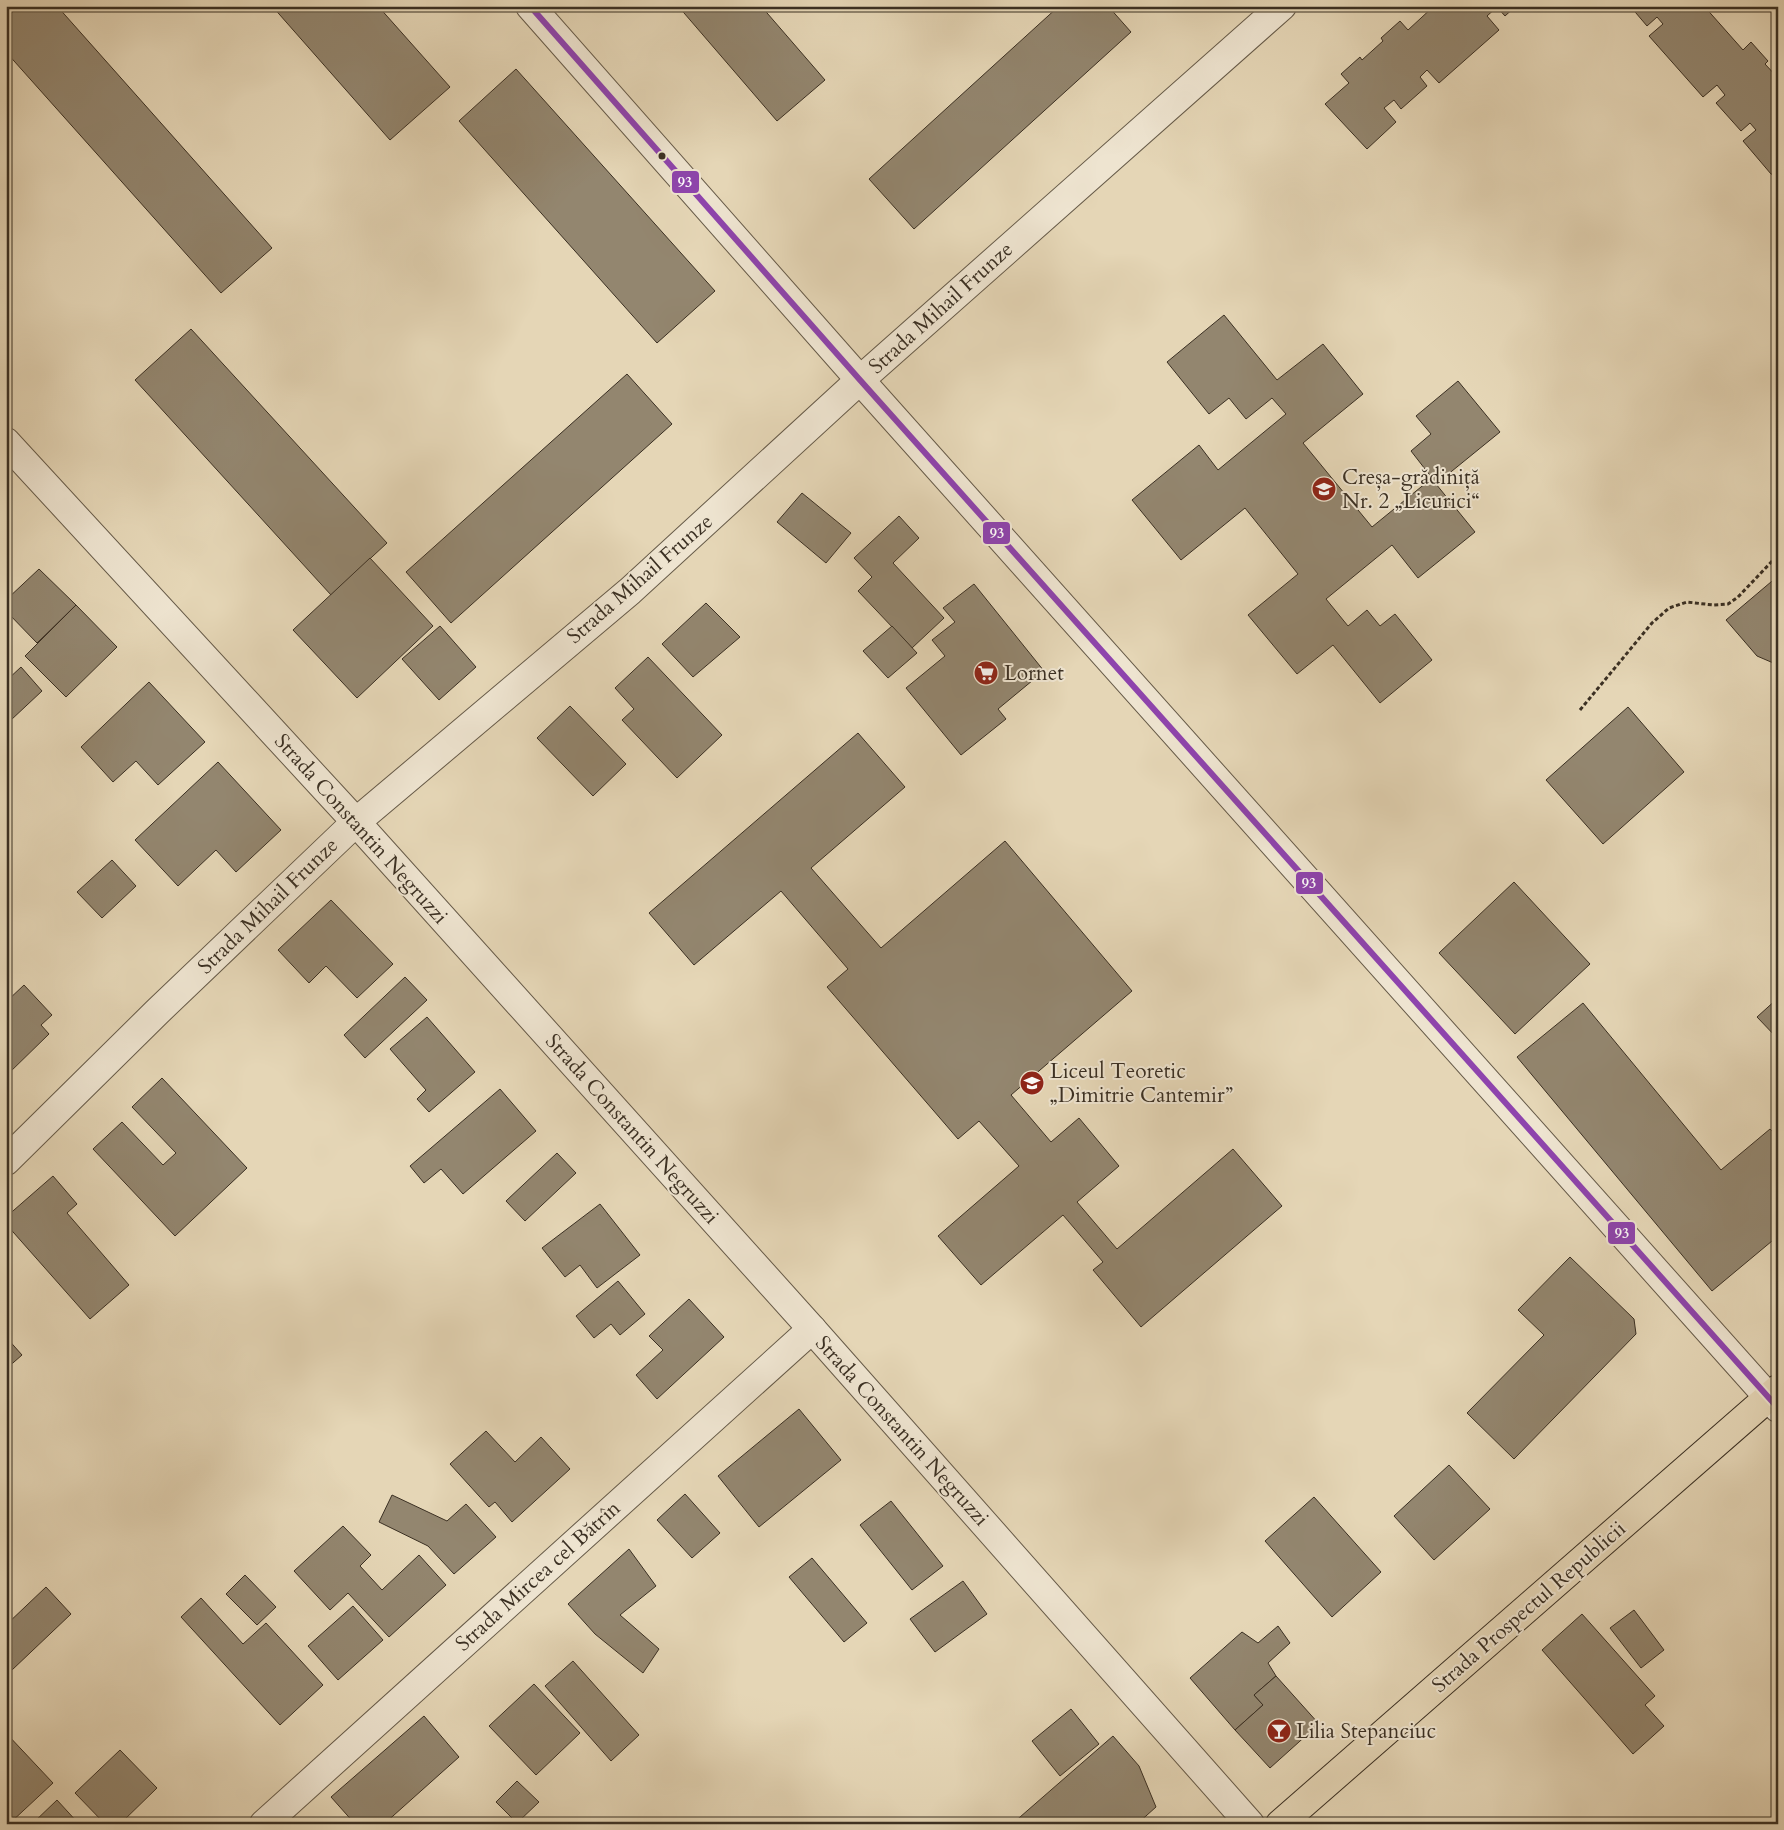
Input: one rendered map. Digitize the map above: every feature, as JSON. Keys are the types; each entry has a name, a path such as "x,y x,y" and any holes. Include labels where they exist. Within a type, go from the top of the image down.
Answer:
{"main road":[{"name":"Strada Prospectul Republicii","path":"1280,1824 1775,1398"}],"street":[{"path":"530,6 860,380 1775,1398"},
{"name":"Strada Mihail Frunze","path":"6,1161 157,1012 356,822 630,591 860,380 1282,6"},
{"name":"Strada Constantin Negruzzi","path":"6,442 356,822 812,1329 1250,1824"},
{"name":"Strada Mircea cel Bătrîn","path":"281,1819 812,1329"}],"path":[{"path":"1580,710 1652,623 1669,608 1687,602 1713,605 1728,604 1738,597 1778,555"}],"building":[{"path":"6,6 57,6 272,248 221,293 6,52"},
{"path":"272,6 378,6 450,87 390,140"},
{"path":"678,6 761,6 825,80 777,121"},
{"path":"1059,6 1108,6 1131,32 914,229 869,179"},
{"path":"1434,6 1516,6 1505,16 1497,7 1487,16 1499,30 1439,83 1427,70 1420,77 1427,86 1401,109 1394,100 1384,108 1396,122 1367,149 1325,104 1349,83 1341,74 1360,57 1362,60 1383,41 1381,38 1400,21 1408,30"},
{"path":"1630,6 1704,6 1743,50 1751,42 1768,61 1765,64 1778,78 1778,167 1771,174 1743,141 1756,130 1750,123 1741,131 1716,103 1725,95 1717,85 1703,97 1649,36 1663,24 1657,17 1647,26"},
{"path":"516,69 715,291 657,343 459,121"},
{"path":"1778,167 1778,181 1771,174"},
{"path":"1224,315 1277,380 1323,344 1363,394 1303,443 1372,527 1432,478 1411,451 1431,434 1416,416 1458,381 1500,432 1436,484 1475,532 1418,578 1392,545 1326,599 1348,626 1367,610 1380,626 1395,614 1432,660 1380,703 1333,645 1297,674 1248,615 1298,574 1245,508 1181,560 1132,500 1199,445 1218,470 1286,414 1272,398 1246,419 1229,398 1209,414 1167,362"},
{"path":"191,329 387,543 331,595 135,380"},
{"path":"627,374 672,424 451,623 406,572"},
{"path":"802,493 851,533 826,563 777,522"},
{"path":"899,516 919,538 893,563 944,618 912,648 858,591 872,577 854,558"},
{"path":"370,558 433,626 357,698 293,630"},
{"path":"39,569 76,605 37,643 6,611 6,600"},
{"path":"1778,576 1778,665 1757,656 1726,620"},
{"path":"974,584 1044,671 998,709 1006,719 961,755 906,688 945,656 932,640 955,622 943,608"},
{"path":"706,603 740,637 693,677 662,644"},
{"path":"76,605 117,647 66,697 25,656"},
{"path":"440,626 476,667 439,700 402,659"},
{"path":"892,626 917,653 888,678 863,651"},
{"path":"648,657 722,735 677,778 622,720 634,709 615,688"},
{"path":"21,667 42,691 11,720 6,715 6,681"},
{"path":"149,682 205,742 158,785 136,761 113,782 81,747"},
{"path":"570,706 626,764 593,796 537,738"},
{"path":"1628,707 1684,772 1603,844 1546,780"},
{"path":"858,733 905,787 811,868 881,948 1005,841 1132,991 1011,1095 1051,1142 1079,1118 1119,1166 1077,1202 1117,1249 1233,1149 1282,1206 1141,1327 1093,1270 1103,1262 1063,1215 981,1285 938,1236 1019,1166 979,1121 958,1139 827,987 848,969 781,891 694,965 649,913"},
{"path":"218,762 281,830 236,872 216,850 178,886 135,840"},
{"path":"112,860 136,886 102,918 77,892"},
{"path":"1514,882 1590,964 1515,1034 1439,953"},
{"path":"331,900 393,964 357,998 326,966 309,983 278,950"},
{"path":"405,977 427,1000 365,1058 344,1035"},
{"path":"24,985 52,1015 41,1025 49,1034 8,1074 6,1073 6,1002"},
{"path":"1778,998 1778,1039 1757,1017"},
{"path":"1583,1003 1721,1170 1770,1129 1778,1137 1778,1236 1712,1291 1517,1057"},
{"path":"427,1017 475,1072 429,1112 417,1099 426,1090 390,1049"},
{"path":"162,1078 247,1168 175,1236 93,1149 122,1122 163,1165 176,1153 132,1107"},
{"path":"500,1089 536,1131 463,1194 441,1169 424,1183 410,1166"},
{"path":"557,1153 576,1173 525,1221 506,1201"},
{"path":"53,1176 77,1204 67,1213 129,1285 90,1319 6,1224 6,1217"},
{"path":"600,1204 640,1255 597,1288 580,1265 565,1277 542,1248"},
{"path":"1570,1257 1634,1319 1636,1334 1514,1459 1467,1413 1544,1335 1518,1310"},
{"path":"618,1281 645,1314 620,1335 611,1324 594,1338 576,1316"},
{"path":"689,1299 724,1337 657,1399 636,1375 663,1350 649,1336"},
{"path":"6,1337 22,1355 6,1369"},
{"path":"799,1409 841,1460 759,1527 718,1476"},
{"path":"486,1431 515,1462 541,1437 570,1469 512,1522 495,1502 489,1507 450,1464"},
{"path":"1449,1465 1490,1509 1434,1560 1394,1516"},
{"path":"685,1494 720,1533 692,1558 657,1520"},
{"path":"392,1495 447,1521 466,1504 496,1537 454,1574 428,1546 379,1522"},
{"path":"1314,1497 1381,1572 1332,1617 1265,1541"},
{"path":"891,1501 943,1566 912,1590 860,1525"},
{"path":"343,1526 371,1555 360,1566 382,1590 419,1555 446,1585 389,1637 348,1593 330,1610 294,1571"},
{"path":"629,1549 656,1586 620,1615 659,1649 643,1673 595,1634 568,1604"},
{"path":"812,1558 867,1623 844,1642 789,1577"},
{"path":"245,1575 276,1607 257,1625 226,1594"},
{"path":"963,1581 987,1614 935,1652 910,1619"},
{"path":"46,1587 71,1614 12,1670 6,1664 6,1625"},
{"path":"201,1598 243,1644 266,1623 323,1685 280,1725 181,1617"},
{"path":"353,1606 383,1640 338,1680 308,1646"},
{"path":"1634,1610 1664,1650 1641,1668 1610,1628"},
{"path":"1582,1614 1655,1696 1645,1705 1664,1726 1633,1754 1542,1650"},
{"path":"1278,1626 1290,1643 1268,1663 1276,1676 1254,1695 1263,1705 1235,1730 1190,1678 1242,1632 1258,1643"},
{"path":"573,1661 639,1735 611,1761 545,1686"},
{"path":"1276,1676 1319,1724 1270,1768 1235,1730 1263,1705 1254,1695"},
{"path":"534,1684 580,1733 536,1775 489,1726"},
{"path":"1071,1709 1099,1744 1060,1776 1032,1741"},
{"path":"424,1716 459,1757 384,1824 355,1824 331,1797"},
{"path":"6,1733 53,1783 9,1824 6,1824"},
{"path":"1113,1736 1139,1766 1156,1807 1137,1824 1012,1824"},
{"path":"120,1750 157,1788 120,1824 105,1824 75,1793"},
{"path":"517,1781 539,1802 517,1823 496,1802"},
{"path":"57,1800 79,1824 32,1824"}],"transit line":[{"name":"93","path":"530,6 860,380 1778,1408"}],"place":[{"name":"Creșa-grădiniță Nr. 2 „Licurici“","path":"1324,489"},
{"name":"Lornet","path":"986,673"},
{"name":"Liceul Teoretic „Dimitrie Cantemir”","path":"1032,1083"},
{"name":"Lilia Stepanciuc","path":"1279,1731"}]}
